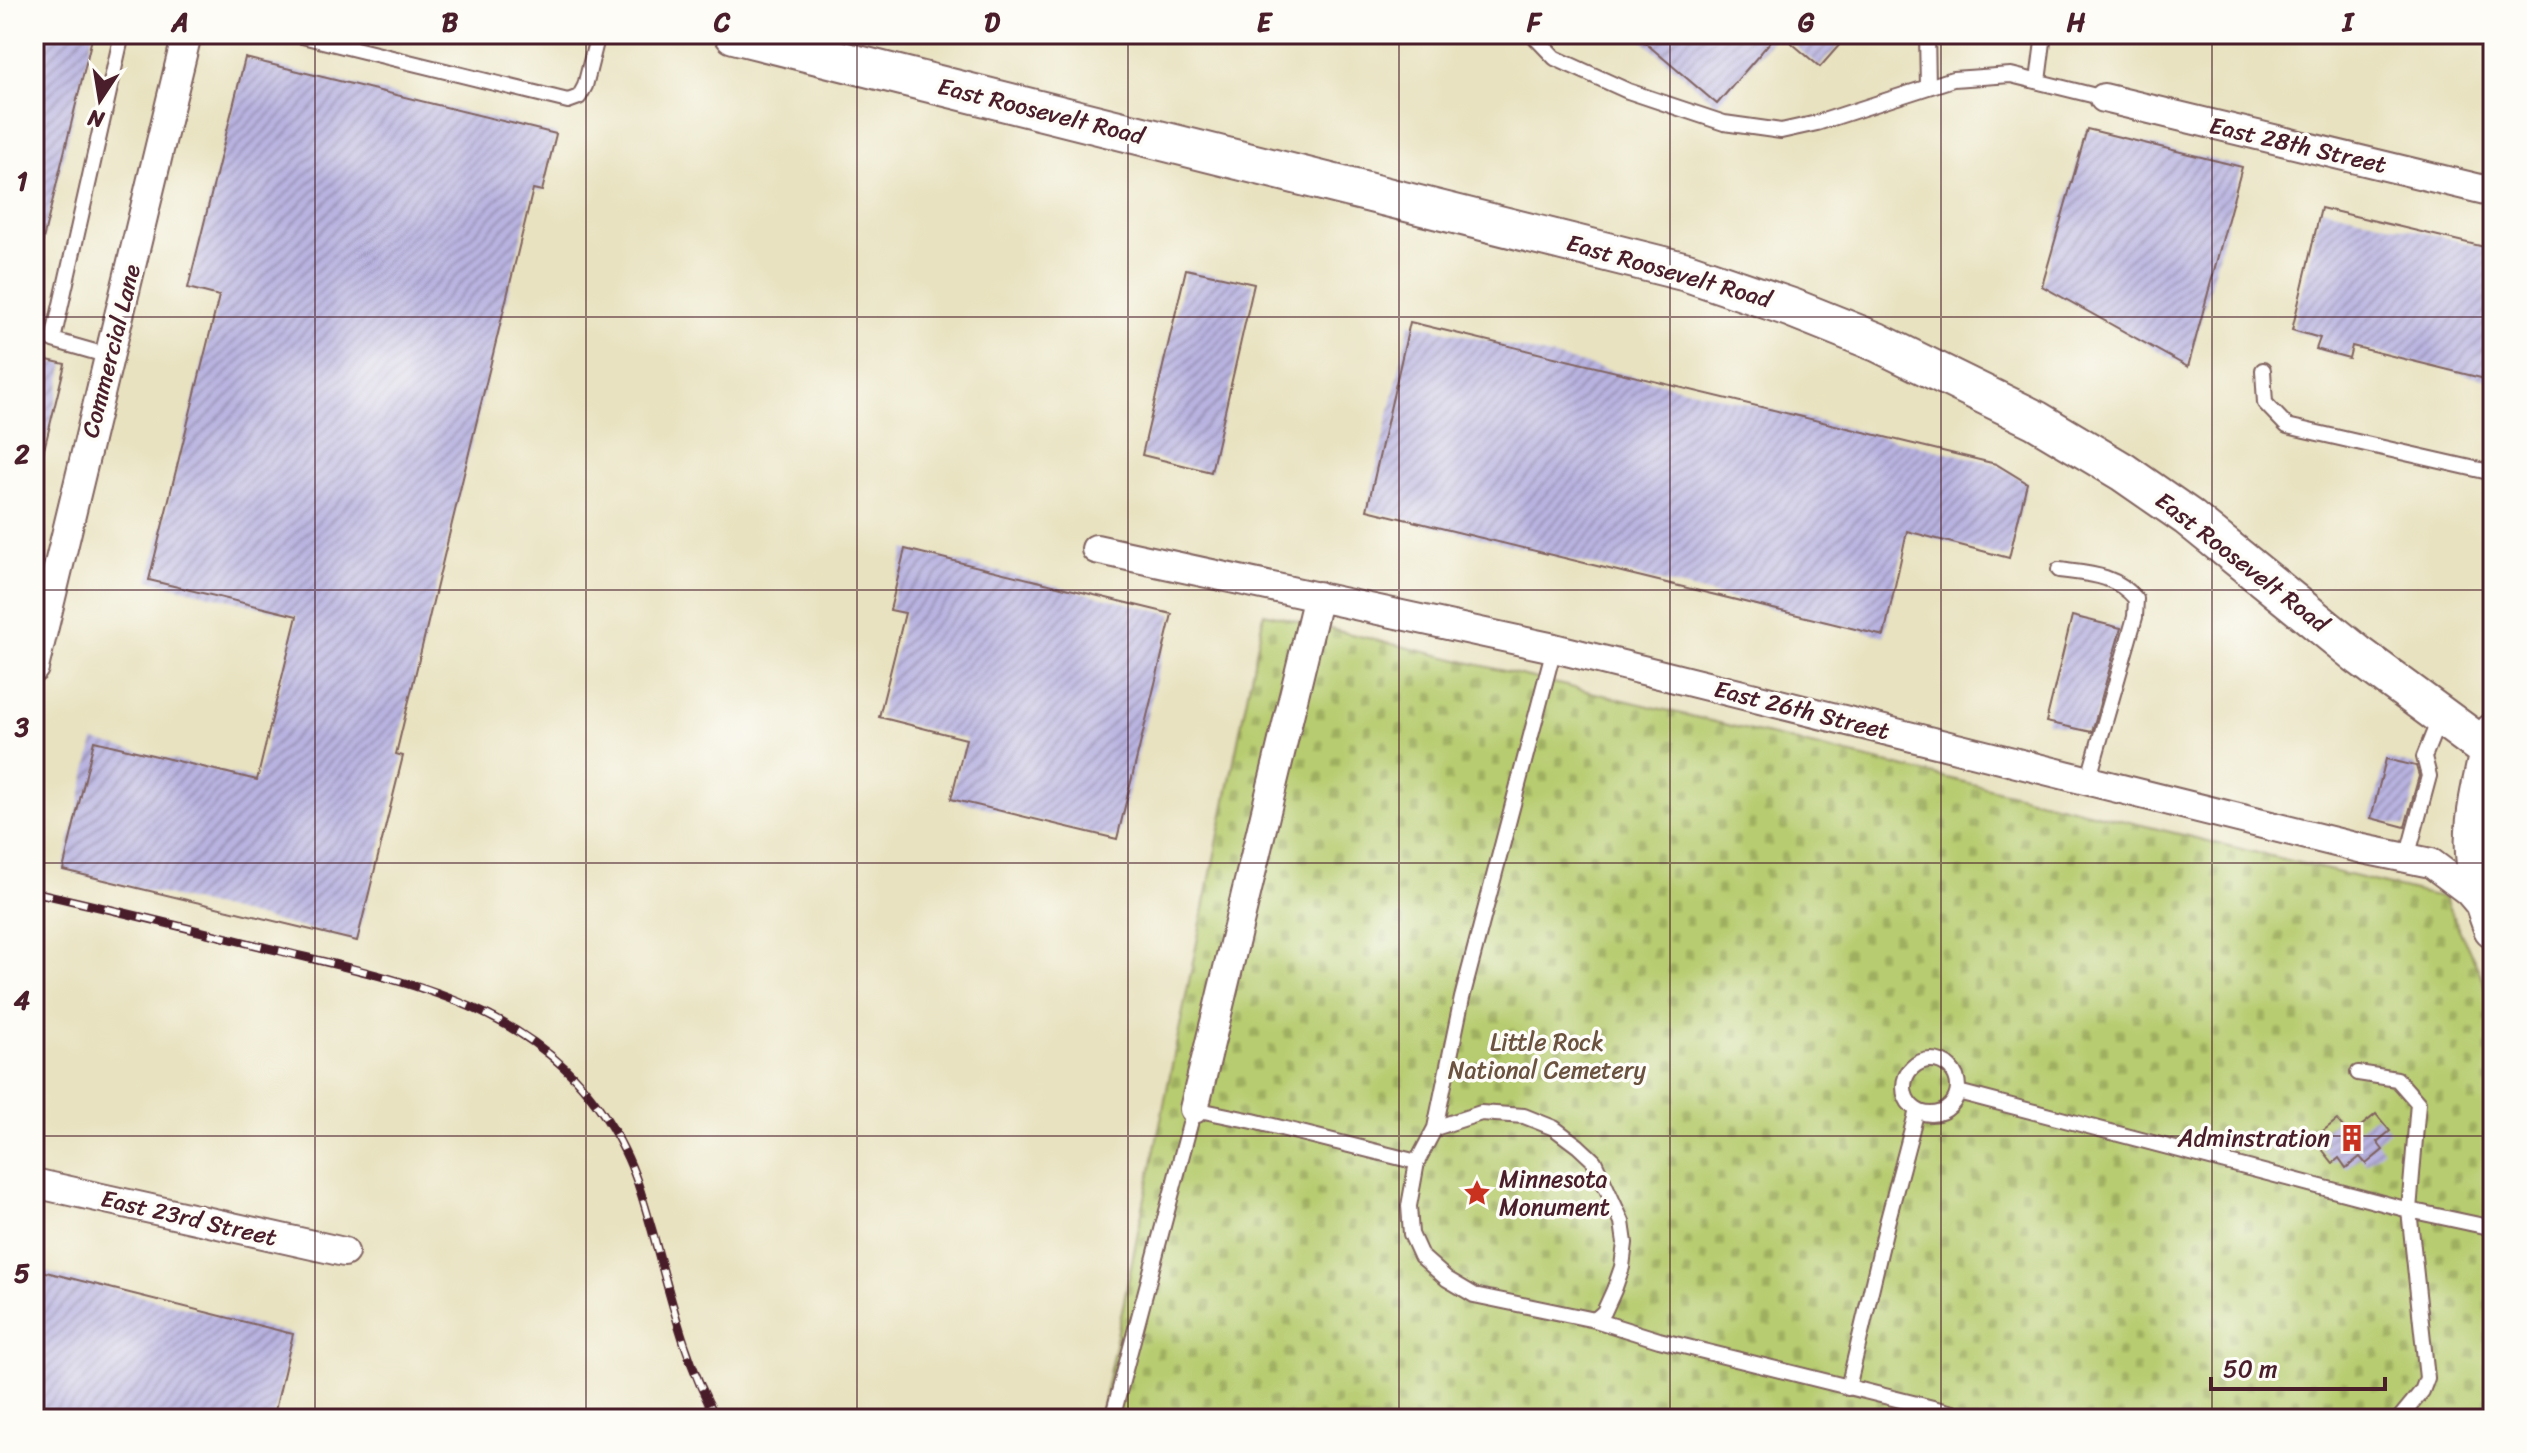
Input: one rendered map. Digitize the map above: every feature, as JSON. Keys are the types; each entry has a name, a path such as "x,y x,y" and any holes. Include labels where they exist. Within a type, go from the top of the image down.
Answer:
{"main road":[{"name":"East Roosevelt Road","path":"734,34 1687,272 1863,336 2024,414 2123,472 2188,517 2357,654 2441,715 2492,746"},
{"path":"2490,921 2478,883 2473,851 2474,819 2492,746"}],"street":[{"name":"Commercial Lane","path":"34,668 187,34"},
{"name":"East 28th Street","path":"2104,98 2493,192"},
{"name":"East 26th Street","path":"1096,549 1554,648 2431,863 2468,891 2490,921"},
{"path":"1194,1109 1318,596"},
{"name":"East 23rd Street","path":"34,1183 344,1252"}],"lane":[{"path":"109,356 53,340 122,34"},
{"path":"294,34 568,101 579,97 585,86 598,34"},
{"path":"1532,34 1555,58 1628,91 1724,123 1781,131 1817,123 1953,79 2011,75 2104,98"},
{"path":"1927,34 1928,87"},
{"path":"2038,81 2044,34"},
{"path":"2263,370 2265,403 2287,426 2493,473"},
{"path":"2059,570 2105,576 2128,589 2136,599 2135,617 2088,781"},
{"path":"1554,648 1462,998 1435,1128 1417,1162 1409,1206 1411,1234 1421,1256 1474,1295 1595,1320 1659,1340 1977,1419"},
{"path":"2407,858 2429,776 2424,757 2441,715"},
{"path":"1934,1060 1951,1067 1959,1083 1958,1092 1950,1107 1942,1112 1925,1113 1917,1110 1906,1096 1905,1078 1916,1064 1934,1060"},
{"path":"2358,1073 2397,1079 2418,1103 2409,1210 2427,1378 2422,1391 2399,1419"},
{"path":"1958,1092 2409,1210 2493,1228"},
{"path":"1112,1419 1194,1109 1417,1162"},
{"path":"1848,1388 1917,1110"},
{"path":"1435,1128 1481,1113 1524,1116 1554,1128 1594,1161 1622,1222 1625,1243 1622,1267 1614,1290 1604,1312 1595,1320"}],"green space":[{"name":"Little Rock National Cemetery","path":"1264,613 2444,898 2493,1000 2493,1419 1100,1419"}],"building":[{"path":"34,34 93,34 41,248 34,247"},
{"path":"1635,34 1777,34 1717,104"},
{"path":"1781,34 1849,34 1820,67"},
{"path":"245,58 556,134 542,191 533,189 396,754 403,756 357,941 63,870 94,741 257,780 297,616 149,580 219,296 188,288"},
{"path":"2087,129 2242,167 2188,367 2042,286"},
{"path":"2321,208 2493,249 2493,381 2352,346 2349,358 2316,349 2320,338 2292,330"},
{"path":"1186,269 1254,284 1211,472 1142,455"},
{"path":"1410,322 1996,464 2027,483 2009,558 1907,531 1884,636 1367,510"},
{"path":"34,357 65,364 41,462 34,461"},
{"path":"905,549 1172,614 1117,839 951,799 966,739 879,717 905,613 890,610"},
{"path":"2072,616 2121,628 2092,732 2046,722"},
{"path":"2386,759 2416,766 2419,776 2405,827 2371,818"},
{"name":"Adminstration","path":"2376,1114 2390,1131 2377,1142 2383,1150 2366,1164 2360,1157 2346,1168 2339,1158 2333,1163 2321,1148 2327,1143 2319,1134 2337,1120 2350,1135"},
{"path":"34,1269 293,1334 273,1419 34,1419"}],"waterway":[{"path":"2475,1419 2493,1404"}],"railway":[{"path":"34,892 379,976 429,991 476,1010 520,1033 560,1064 595,1102 624,1150 643,1200 695,1374 717,1419"}],"place":[{"name":"Adminstration","path":"2352,1138"},
{"name":"Minnesota Monument","path":"1477,1193"}]}
